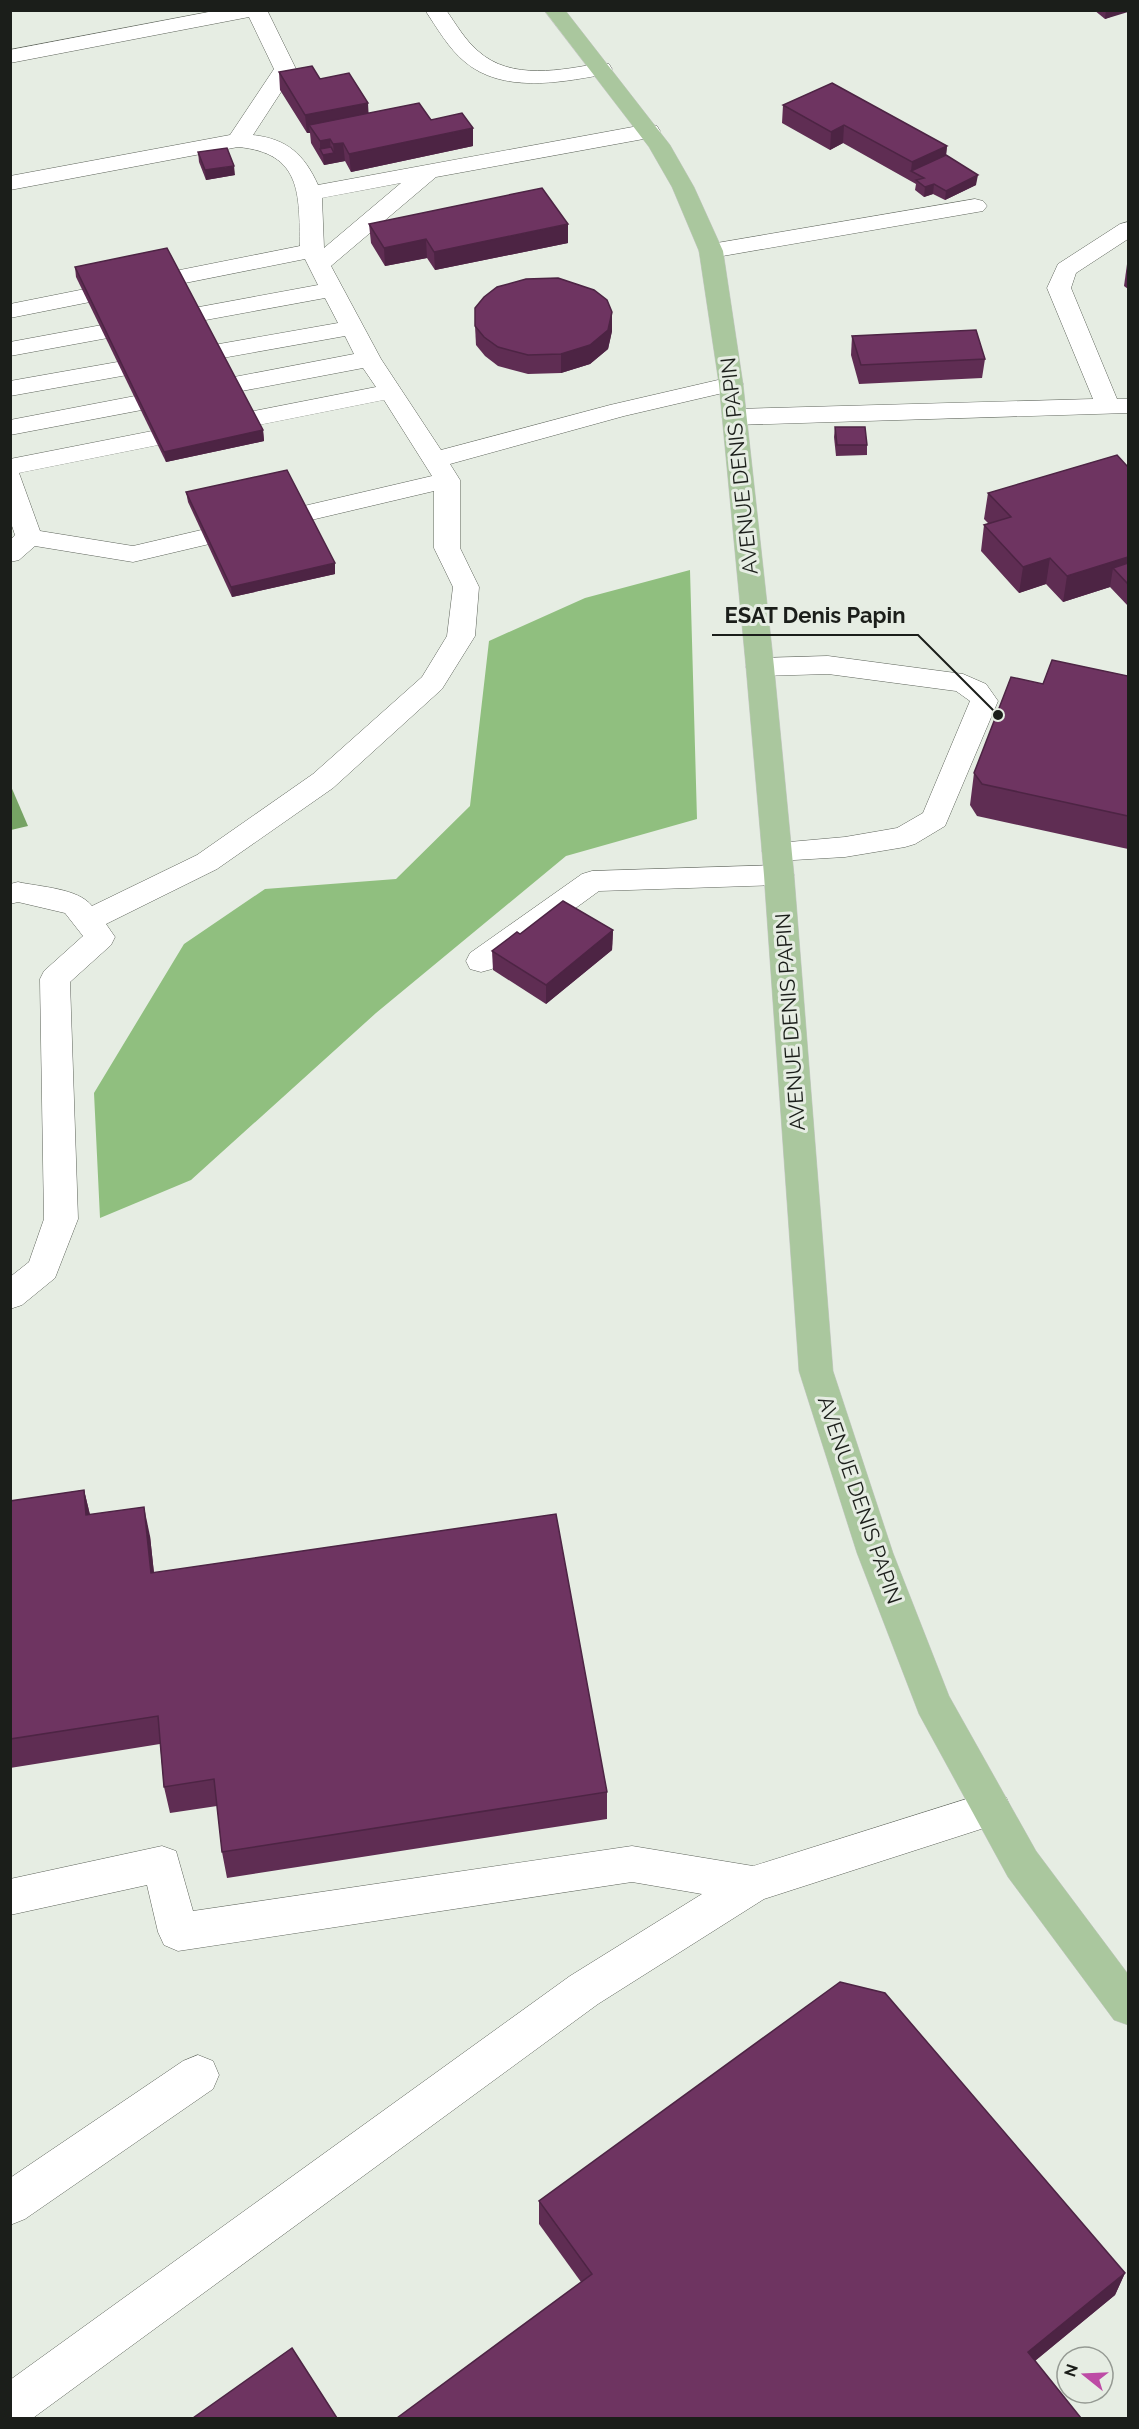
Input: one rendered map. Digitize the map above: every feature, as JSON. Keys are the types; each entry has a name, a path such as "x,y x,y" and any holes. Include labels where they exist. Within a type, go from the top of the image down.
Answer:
{"main road":[{"name":"AVENUE DENIS PAPIN","path":"560,11 649,131 684,187 711,251 735,417 760,667 778,863 816,1371 875,1553 932,1701 1022,1864 1128,2006"}],"lane":[{"path":"10,57 256,10 285,69 238,140"},
{"path":"435,10 474,59 500,71 526,76 563,76 601,69"},
{"path":"455,10 500,71"},
{"path":"310,193 649,131"},
{"path":"10,183 238,140 257,142 280,150 298,165 310,193 316,257 369,359 441,470 447,548 466,587 461,636 432,683 323,781 207,862 87,921"},
{"path":"10,311 316,257 430,170"},
{"path":"711,251 975,206"},
{"path":"735,417 1118,406 1059,288 1066,269 1128,229"},
{"path":"10,349 332,290"},
{"path":"10,389 353,327"},
{"path":"10,428 369,359"},
{"path":"10,478 20,546 133,554 441,470 619,410 731,384"},
{"path":"10,467 391,391"},
{"path":"481,961 592,881 778,863 845,847 905,837 935,819 984,701 976,690 963,683 828,665 760,667"},
{"path":"10,894 18,892 75,905 100,937 55,979 61,1219 43,1269 10,1296"},
{"path":"10,2408 584,1990 753,1884 992,1809"},
{"path":"10,1897 162,1864 178,1932 632,1864 753,1884"},
{"path":"10,2204 198,2074"}],"shaded area":[{"path":"690,570 697,819 566,856 376,1013 191,1180 100,1218 94,1093 184,944 265,889 396,879 470,806 489,641 585,598"},
{"path":"10,784 28,826 11,830 10,830"}],"building":[{"path":"312,66 320,79 349,73 368,103 305,115 279,72"},
{"path":"832,83 947,146 912,162 844,125 831,132 783,105"},
{"path":"419,103 431,120 462,113 473,128 349,154 343,143 333,144 330,139 320,141 309,125"},
{"path":"331,147 334,153 323,155 320,149"},
{"path":"227,148 234,166 205,170 198,152"},
{"path":"946,155 978,175 946,191 934,184 925,187 916,180 924,178 911,171"},
{"path":"542,188 568,224 434,252 426,239 384,248 369,224"},
{"path":"167,248 263,430 164,452 75,267"},
{"path":"558,278 594,290 607,300 612,312 608,330 590,345 561,354 528,355 498,347 484,337 475,326 475,308 497,287 526,279"},
{"path":"976,330 985,359 861,365 852,336"},
{"path":"835,427 865,427 867,445 837,445"},
{"path":"1117,455 1128,467 1128,557 1067,576 1050,558 1023,567 984,525 1011,517 988,493"},
{"path":"287,470 335,563 231,587 186,492"},
{"path":"1128,563 1128,584 1113,568"},
{"path":"1052,660 1128,676 1128,816 982,784 974,773 1011,677 1043,684"},
{"path":"563,901 613,930 546,985 492,951 517,932 520,934"},
{"path":"84,1490 86,1515 144,1507 151,1573 556,1514 607,1792 222,1852 214,1779 164,1787 158,1716 10,1739 10,1501"},
{"path":"840,1982 885,1993 1125,2273 1028,2352 1055,2386 1055,2405 1071,2405 1081,2418 397,2418 592,2274 539,2201"},
{"path":"292,2348 337,2418 193,2418"}],"place":[{"name":"ESAT Denis Papin","path":"998,715"}]}
